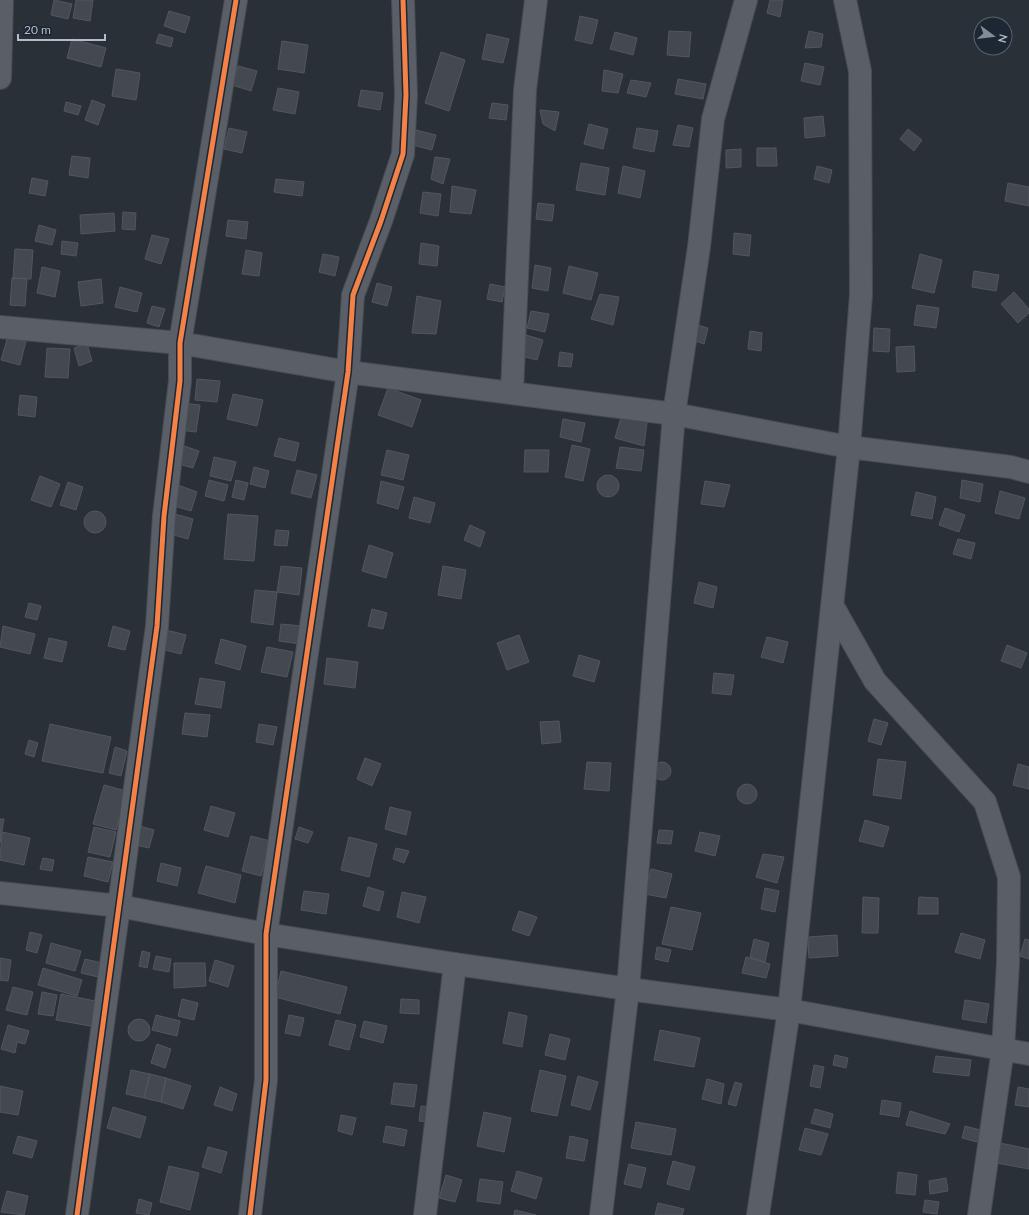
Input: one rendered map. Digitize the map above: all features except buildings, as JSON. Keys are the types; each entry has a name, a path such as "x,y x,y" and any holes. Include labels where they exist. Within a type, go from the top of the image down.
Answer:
{"street":[{"path":"0,78 2,0"},
{"path":"77,1215 157,626 164,516 180,381 180,343 236,0"},
{"path":"250,1215 266,1080 266,934 348,372 353,295 381,221 403,154 406,95 403,0"},
{"path":"512,392 525,90 536,0"},
{"path":"602,1215 628,990 674,414 699,247 713,119 746,0"},
{"path":"758,1215 788,1010 849,447 861,295 860,79 844,0"},
{"path":"0,327 180,343 348,372 674,414 849,447 1011,467 1029,472"},
{"path":"832,605 875,681 985,802 1009,877 1008,963 1003,1049 979,1215"},
{"path":"0,893 119,906 266,934 455,964 628,990 788,1010 1029,1054"},
{"path":"425,1215 455,964"}],"cycle path":[{"path":"77,1215 157,626 164,516 180,381 180,343 236,0"},
{"path":"250,1215 266,1080 266,934 348,372 353,295 381,221 403,154 406,95 403,0"}]}
